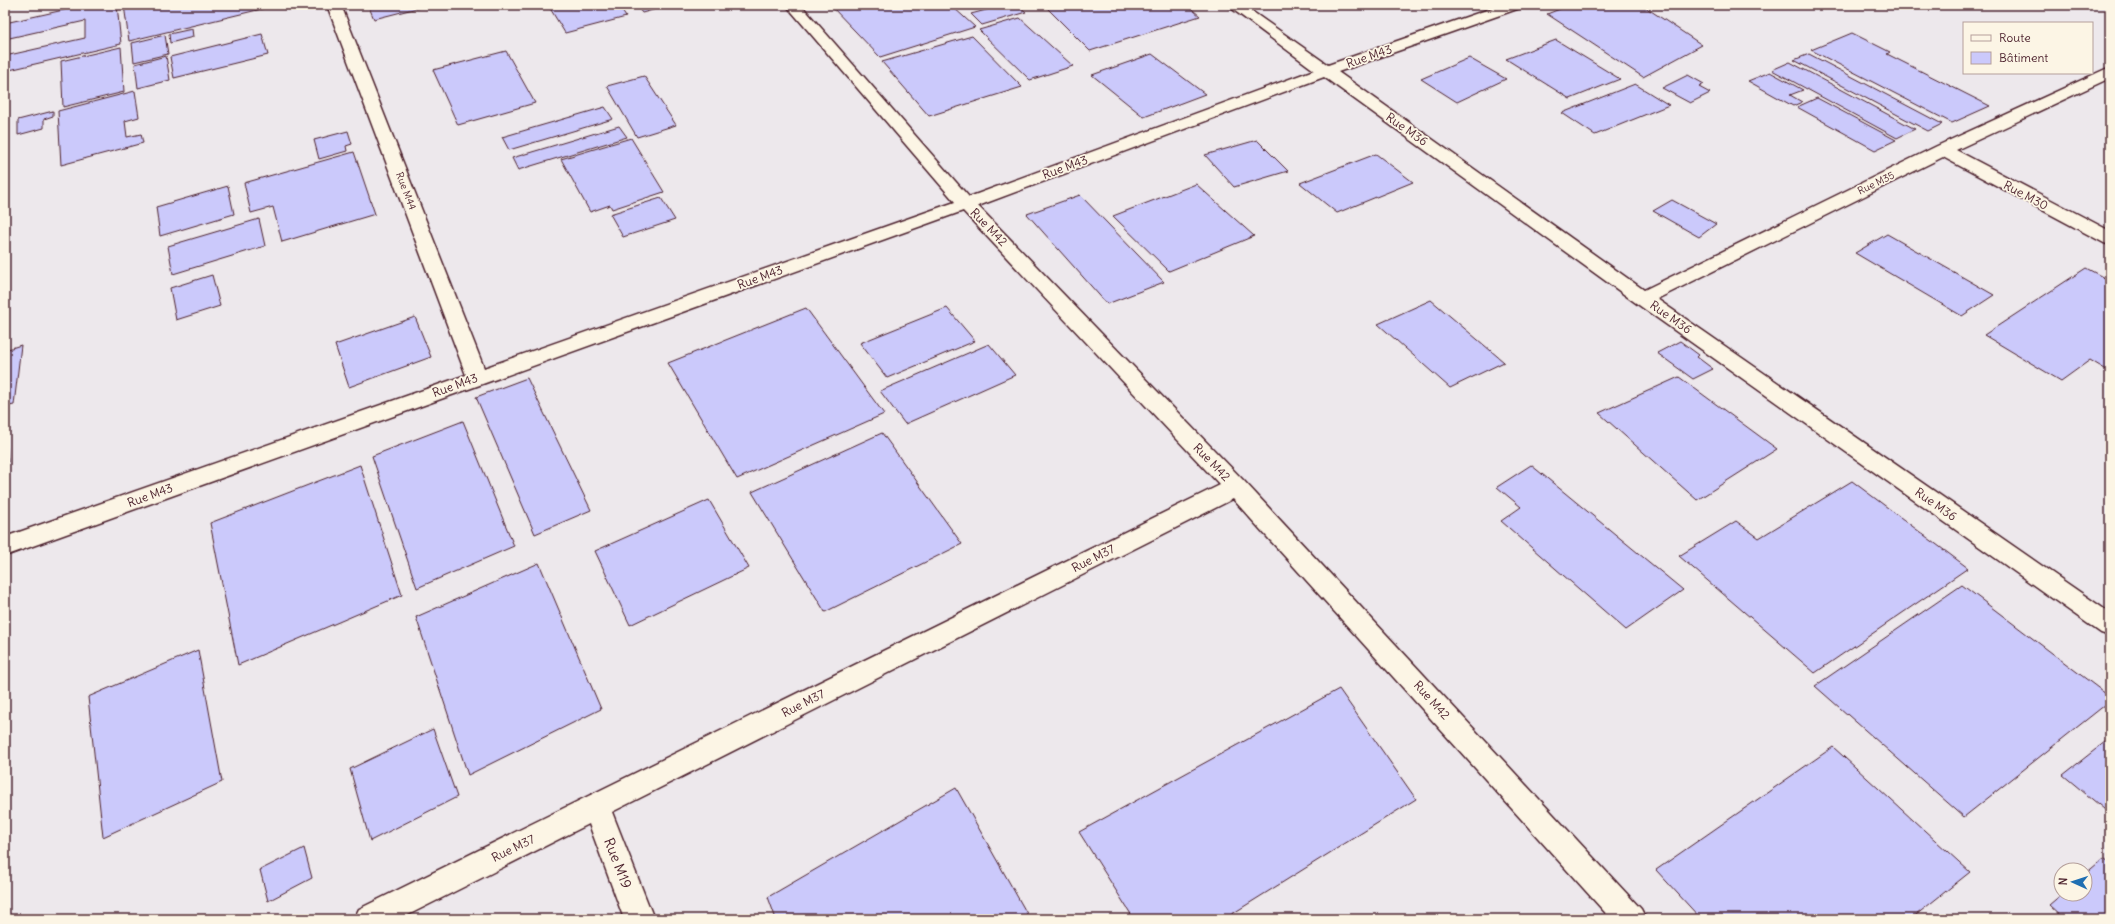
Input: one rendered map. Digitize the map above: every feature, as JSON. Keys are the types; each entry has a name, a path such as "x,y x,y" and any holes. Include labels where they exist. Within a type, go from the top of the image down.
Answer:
{"street":[{"name":"Rue M44","path":"334,5 478,377"},
{"name":"Rue M42","path":"793,5 966,204 1236,487 1631,919"},
{"name":"Rue M36","path":"1234,5 1643,298 2110,626"},
{"name":"Rue M43","path":"5,548 478,377 966,204 1325,71 1515,5"},
{"name":"Rue M35","path":"1643,298 1943,150 2110,72"},
{"name":"Rue M30","path":"1943,150 2110,239"},
{"name":"Rue M37","path":"369,919 1236,487"},
{"name":"Rue M19","path":"596,806 639,919"}],"building":[{"path":"86,5 117,5 121,44 5,71 5,56 85,38 85,21 5,39 5,23"},
{"path":"124,5 278,5 129,41"},
{"path":"368,5 429,5 374,19"},
{"path":"548,5 618,5 626,17 565,33"},
{"path":"636,5 671,5 642,13"},
{"path":"830,5 961,5 953,7 975,27 880,57"},
{"path":"1005,5 1018,5 1026,12 982,25 971,14"},
{"path":"1053,5 1187,5 1200,16 1090,51 1046,7"},
{"path":"1570,5 1642,5 1702,45 1643,77 1547,14"},
{"path":"1020,18 1073,66 1030,80 979,30"},
{"path":"192,29 193,37 170,43 169,34"},
{"path":"1852,33 1890,52 1887,54 1990,106 1952,123 1811,50"},
{"path":"262,34 268,55 174,78 170,57"},
{"path":"165,35 168,54 134,62 132,43"},
{"path":"972,36 1022,87 929,116 882,62"},
{"path":"1556,40 1620,79 1570,99 1506,59"},
{"path":"121,47 124,92 63,107 61,61"},
{"path":"506,51 535,103 458,125 433,70"},
{"path":"1152,54 1205,94 1144,117 1092,75"},
{"path":"1809,54 1942,124 1928,131 1794,60"},
{"path":"166,56 170,80 138,88 135,64"},
{"path":"1469,58 1506,79 1457,102 1421,79"},
{"path":"1790,62 1915,129 1897,138 1772,70"},
{"path":"1770,72 1803,90 1790,95 1802,102 1793,106 1748,81"},
{"path":"1688,75 1704,84 1699,87 1710,93 1690,103 1662,88"},
{"path":"644,76 676,125 637,137 607,86"},
{"path":"1635,84 1669,105 1595,135 1562,113"},
{"path":"135,91 139,117 125,121 127,137 141,134 143,143 61,165 58,111"},
{"path":"1817,98 1896,140 1875,150 1797,107"},
{"path":"605,107 613,119 509,150 502,137"},
{"path":"53,111 53,116 44,119 44,128 18,135 18,120"},
{"path":"619,126 627,137 518,170 512,158"},
{"path":"348,131 352,144 346,146 347,151 319,159 314,140"},
{"path":"631,138 664,192 612,209 610,205 590,212 561,159"},
{"path":"1257,140 1288,171 1234,187 1205,155"},
{"path":"354,152 375,214 282,242 273,207 251,213 244,183"},
{"path":"1376,154 1413,182 1337,213 1300,183"},
{"path":"1196,184 1254,236 1169,271 1113,216"},
{"path":"228,186 234,214 160,236 156,207"},
{"path":"1080,195 1164,282 1107,304 1027,214"},
{"path":"661,198 675,220 623,237 610,214"},
{"path":"1672,200 1716,224 1699,237 1653,211"},
{"path":"259,219 265,246 173,274 168,246"},
{"path":"1887,234 1994,295 1962,316 1855,253"},
{"path":"2086,268 2110,281 2110,372 2090,360 2061,381 1984,335"},
{"path":"212,275 220,306 176,320 170,288"},
{"path":"1431,300 1504,362 1450,388 1378,324"},
{"path":"806,308 884,414 737,479 668,363"},
{"path":"947,308 975,341 887,378 860,343"},
{"path":"415,317 431,357 349,387 335,345"},
{"path":"1680,341 1699,355 1697,357 1713,369 1693,379 1657,353"},
{"path":"989,344 1015,375 905,424 880,391"},
{"path":"21,345 14,405 5,407 5,350"},
{"path":"1679,377 1777,449 1697,500 1599,413"},
{"path":"527,378 591,510 535,534 476,397"},
{"path":"463,421 514,546 417,588 372,456"},
{"path":"5,430 8,462 5,463"},
{"path":"882,433 962,544 825,612 752,492"},
{"path":"360,465 402,595 238,665 210,523"},
{"path":"1531,465 1683,590 1626,630 1501,521 1521,507 1497,487"},
{"path":"1852,481 1968,568 1815,673 1679,556 1736,521 1759,538"},
{"path":"709,500 749,568 630,625 595,551"},
{"path":"539,563 601,709 468,775 416,617"},
{"path":"1962,585 2110,697 2110,701 1964,817 1815,686"},
{"path":"198,650 222,782 103,837 88,697"},
{"path":"1339,689 1416,799 1224,919 1134,919 1079,832"},
{"path":"433,729 457,797 370,841 350,769"},
{"path":"2110,738 2110,814 2063,775"},
{"path":"1833,747 1970,872 1911,919 1701,919 1656,870"},
{"path":"956,788 1030,919 776,919 768,897"},
{"path":"304,848 312,878 268,901 260,870"},
{"path":"2104,858 2110,863 2110,919 2064,919 2049,905 2053,902 2093,902 2093,867"}]}
